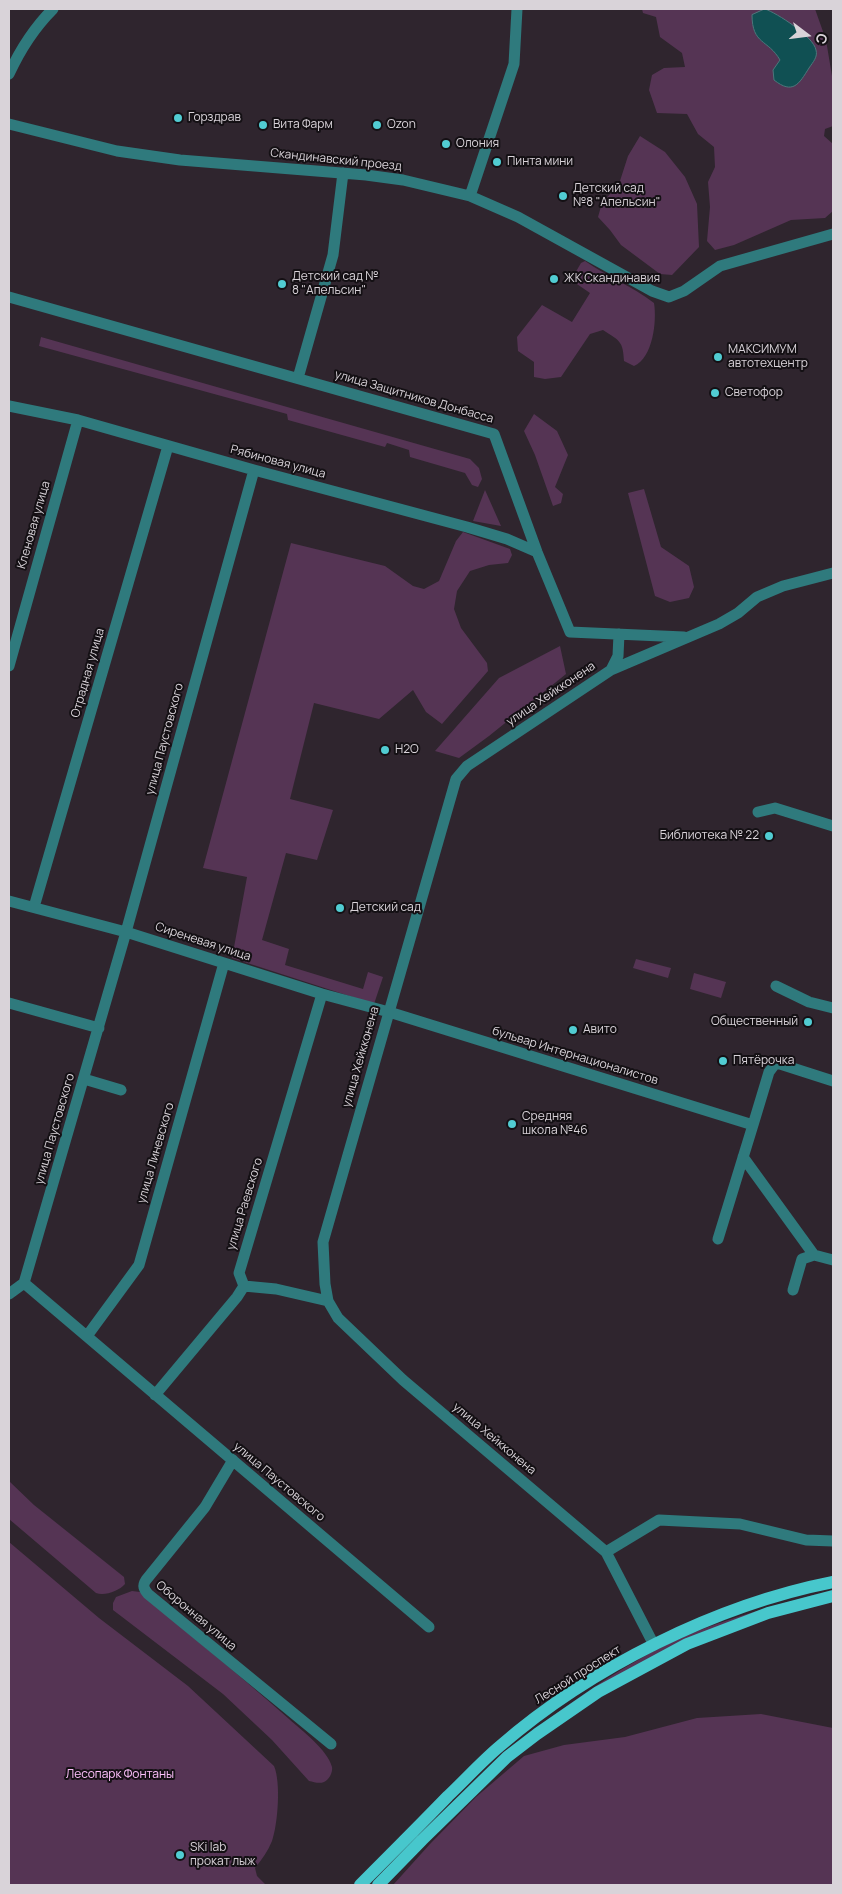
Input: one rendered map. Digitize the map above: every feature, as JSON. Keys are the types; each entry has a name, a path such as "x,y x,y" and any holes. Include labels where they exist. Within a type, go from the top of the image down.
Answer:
{"main road":[{"name":"Лесной проспект","path":"360,1885 418,1836 438,1816 494,1751 573,1692 654,1645 699,1624 795,1591 833,1582"},
{"name":"Лесной проспект","path":"438,1816 507,1757 598,1692 686,1644 768,1613 833,1596"},
{"name":"Лесной проспект","path":"378,1885 418,1836"}],"street":[{"path":"9,74 17,56 44,18 53,9"},
{"path":"470,196 514,64 517,9"},
{"name":"Скандинавский проезд","path":"9,124 126,152 180,160 342,173 403,180 470,196 518,217 630,280 669,297 684,291 720,266 833,234"},
{"path":"298,378 333,255 342,173"},
{"name":"улица Защитников Донбасса","path":"9,297 494,434 570,632 687,637"},
{"name":"Рябиновая улица","path":"9,406 78,420 254,470 467,527 507,539 538,552"},
{"name":"Кленовая улица","path":"9,666 78,420"},
{"name":"Отрадная улица","path":"34,908 168,446"},
{"name":"улица Паустовского","path":"254,470 126,932 24,1283 429,1627"},
{"name":"улица Хейкконена","path":"654,1645 606,1552 403,1380 338,1318 328,1301 325,1284 324,1242 388,1012 456,779 468,766 611,670 719,624 738,613 757,597 783,586 833,573"},
{"path":"611,670 618,656 618,634"},
{"path":"758,812 775,808 833,826"},
{"name":"Сиреневая улица","path":"9,901 126,932 322,994 388,1012"},
{"name":"улица Линевского","path":"87,1336 139,1265 224,963"},
{"path":"776,986 809,1002 833,1008"},
{"name":"улица Раевского","path":"244,1286 239,1273 322,994"},
{"path":"9,1003 98,1028"},
{"name":"бульвар Интернационалистов","path":"388,1012 753,1125"},
{"path":"718,1239 769,1072 775,1064 780,1064 833,1080"},
{"path":"84,1079 121,1090"},
{"path":"743,1157 814,1255"},
{"path":"793,1290 802,1258 814,1255 833,1260"},
{"path":"9,1294 24,1283"},
{"path":"155,1395 237,1297 244,1286 276,1289 328,1301"},
{"name":"Оборонная улица","path":"233,1460 205,1507 143,1584 144,1589 331,1744"},
{"path":"606,1552 659,1520 740,1524 806,1540 833,1541"}],"green space":[{"path":"642,9 815,9 826,40 833,82 833,126 825,129 824,136 833,144 833,211 825,218 791,220 734,245 715,250 707,241 710,207 708,182 715,167 714,147 698,134 687,114 657,113 649,90 652,75 664,68 685,67 682,53 660,37 656,17 643,13"},
{"path":"640,136 665,152 685,177 697,204 699,247 672,275 660,274 621,245 598,217 602,203 619,184 628,156"},
{"path":"585,261 654,303 654,329 646,355 634,366 624,361 620,342 603,330 590,334 561,377 545,379 534,377 534,362 518,351 517,337 542,305 572,322 590,293 571,280 581,263"},
{"path":"41,337 470,459 479,468 482,479 478,487 472,485 465,473 410,457 409,450 387,443 385,447 288,420 287,414 39,346"},
{"path":"534,414 557,431 568,455 555,487 563,494 561,503 553,506 535,455 524,431"},
{"path":"644,489 661,547 689,566 694,587 689,598 670,602 655,596 628,493"},
{"path":"485,490 501,526 473,521"},
{"path":"463,532 510,549 512,555 508,563 489,565 470,571 457,591 454,609 461,628 487,663 488,671 442,724 426,712 413,690 379,719 314,703 290,799 333,810 317,860 286,853 262,940 289,949 285,965 363,989 368,972 383,977 374,1004 232,958 247,877 203,868 291,543 385,566 413,586 424,589 439,581 456,541"},
{"path":"560,646 566,674 459,758 435,751 499,678"},
{"path":"636,959 671,968 668,978 633,968"},
{"path":"694,973 726,982 721,998 690,989"},
{"path":"9,1481 34,1505 124,1577 125,1584 112,1592 96,1593 9,1519"},
{"name":"Лесопарк Фонтаны","path":"9,1542 99,1618 188,1686 274,1766 278,1792 276,1824 270,1845 255,1868 257,1876 266,1885 9,1885"},
{"path":"132,1591 140,1592 314,1741 325,1754 332,1767 328,1780 320,1783 309,1781 272,1740 223,1694 113,1610 113,1603 116,1597"},
{"path":"821,1593 690,1637 532,1731 608,1678 676,1640 737,1617"},
{"path":"761,1714 833,1728 833,1885 393,1885 476,1797 524,1756 564,1745 625,1737 697,1718"}],"water":[{"path":"765,9 778,15 802,32 816,50 814,62 795,86 786,87 774,80 773,70 780,60 755,32 752,15"}],"place":[{"name":"Горздрав","path":"178,118"},
{"name":"Вита Фарм","path":"263,125"},
{"name":"Ozon","path":"377,125"},
{"name":"Олония","path":"446,144"},
{"name":"Пинта мини","path":"497,162"},
{"name":"Детский сад №8 \"Апельсин\"","path":"563,196"},
{"name":"ЖК Скандинавия","path":"554,279"},
{"name":"Детский сад № 8 \"Апельсин\"","path":"282,284"},
{"name":"МАКСИМУМ автотехцентр","path":"718,357"},
{"name":"Светофор","path":"715,393"},
{"name":"H2O","path":"385,750"},
{"name":"Библиотека № 22","path":"769,836"},
{"name":"Детский сад","path":"340,908"},
{"name":"Общественный","path":"808,1022"},
{"name":"Авито","path":"573,1030"},
{"name":"Пятёрочка","path":"723,1061"},
{"name":"Средняя школа №46","path":"512,1124"},
{"name":"SKi lab прокат лыж","path":"180,1855"}]}
